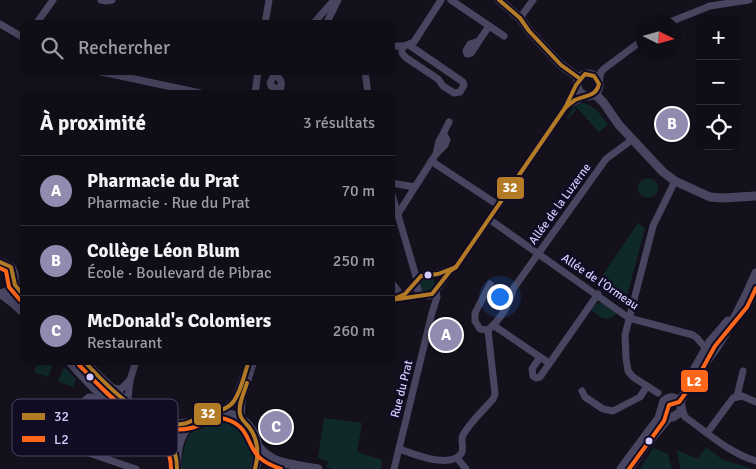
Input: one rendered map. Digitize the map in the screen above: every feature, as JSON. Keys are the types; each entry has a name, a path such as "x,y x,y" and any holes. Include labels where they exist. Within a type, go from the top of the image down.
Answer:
{"street":[{"path":"39,20 53,0"},
{"path":"101,0 112,0"},
{"path":"266,20 269,0"},
{"path":"316,20 334,0"},
{"path":"328,20 338,0"},
{"path":"395,46 405,46 415,41 441,0"},
{"path":"451,0 504,36"},
{"path":"499,0 520,18 529,31 578,81 579,92 591,95 603,102 619,125 663,172 675,182 710,197 755,196"},
{"path":"520,18 533,0"},
{"path":"681,18 710,6 749,0"},
{"path":"0,24 20,36"},
{"path":"479,41 489,26"},
{"path":"565,108 576,100 591,95 599,88 601,72 636,45"},
{"path":"405,46 463,82 464,85 461,90 458,93 454,93 442,86 440,81 405,58 402,53 405,46"},
{"path":"440,81 446,71"},
{"path":"395,299 425,296 432,294 436,290 450,271 456,267 565,108 578,81 588,74 594,76 599,81"},
{"path":"116,75 186,90"},
{"path":"255,90 257,75"},
{"path":"366,75 367,90"},
{"path":"432,313 425,296 419,294 414,268 395,212 415,187 436,154 447,142 446,137 442,136 449,122"},
{"name":"Allée de la Luzerne","path":"491,328 511,300 513,289 606,159 633,139"},
{"path":"431,161 498,205"},
{"path":"658,393 633,377 628,369 625,343 629,318 652,226 675,182"},
{"path":"395,184 415,187"},
{"name":"Allée de l'Ormeau","path":"488,219 598,294 629,318 693,335 707,348"},
{"path":"0,262 7,264 14,272 14,283 11,288 1,294 20,310"},
{"path":"414,268 429,275 437,282 436,290"},
{"path":"395,299 421,276 450,271"},
{"path":"629,469 649,441 676,410 688,388 726,333 738,314 756,273"},
{"path":"14,283 20,291"},
{"path":"490,284 474,316 480,329 491,328 549,363"},
{"path":"395,287 398,291 395,299"},
{"name":"Rue du Prat","path":"394,469 437,297 436,290"},
{"path":"540,358 532,369 534,377 540,377 598,294"},
{"path":"621,469 659,418 676,410 707,348 742,303"},
{"path":"399,449 443,463 456,458 462,452 462,436 493,399 495,394 491,328"},
{"path":"698,374 708,354 707,348"},
{"path":"73,365 106,399"},
{"path":"88,365 106,385 124,399"},
{"path":"128,399 130,380 135,365"},
{"path":"220,412 235,400 248,365"},
{"path":"241,419 242,399 253,365"},
{"path":"737,396 743,371"},
{"path":"106,385 118,390 123,388 130,380"},
{"path":"582,391 585,397 603,410 613,411 640,396 647,386"},
{"path":"86,399 92,396 105,399"},
{"path":"707,432 733,398 742,396 756,402"},
{"path":"676,410 730,450 740,456 756,461"},
{"path":"178,451 182,434 193,422 206,414 220,412 234,415 241,419 255,435 259,453 255,469"},
{"path":"178,424 193,422"},
{"path":"258,446 264,453 276,461 318,469"},
{"path":"96,456 136,469"},
{"path":"177,456 177,469"},
{"path":"456,458 466,469"}],"green space":[{"path":"581,103 593,107 608,124 599,132 577,108 569,119 567,118 572,110"},
{"path":"648,178 655,181 658,188 655,195 648,198 641,195 638,188 641,181"},
{"path":"638,223 645,228 627,296 617,299 596,285"},
{"path":"427,277 433,279 435,285 433,291 427,293 421,291 419,285 421,279"},
{"path":"599,303 603,303 618,313 609,319 602,318 591,310"},
{"path":"37,365 52,365 48,377 34,372"},
{"path":"64,367 76,379 73,387 58,381"},
{"path":"221,417 238,423 249,436 253,451 250,469 182,469 184,450 190,434 203,422"},
{"path":"324,418 362,423 357,452 382,460 381,469 332,469 326,467 328,462 318,458"},
{"path":"706,447 723,460 754,469 680,469 677,450 698,459"},
{"path":"653,448 668,454 672,469 640,469"}],"transit line":[{"name":"32","path":"499,0 520,18 529,31 561,65 579,78"},
{"name":"32","path":"585,74 594,76 599,84 598,88 593,93 575,100 565,108 576,85 585,74"},
{"name":"32","path":"456,267 565,108"},
{"name":"32","path":"0,262 11,267 15,285 20,291"},
{"name":"32","path":"395,298 405,294 421,276 438,274 456,267"},
{"name":"32","path":"395,299 432,294 450,271 456,267"},
{"name":"L2","path":"0,268 6,271 9,287 20,300"},
{"name":"L2","path":"629,469 664,421 669,405 679,402 699,375 715,346 747,307 756,288"},
{"name":"L2","path":"79,365 113,399"},
{"name":"32","path":"88,365 123,399"},
{"name":"32","path":"178,424 190,422 203,415 224,409 231,404 239,392 248,365"},
{"name":"32","path":"247,383 241,402 240,414 255,437 257,453 255,469"},
{"name":"L2","path":"178,429 191,428 214,418 231,421 245,432 254,451 260,458 281,469"},
{"name":"L2","path":"169,456 171,469"},
{"name":"32","path":"176,456 177,469"}],"place":[{"name":"Collège Léon Blum","path":"672,124"},
{"name":"Pharmacie du Prat","path":"446,335"},
{"name":"McDonald's Colomiers","path":"276,427"}]}
